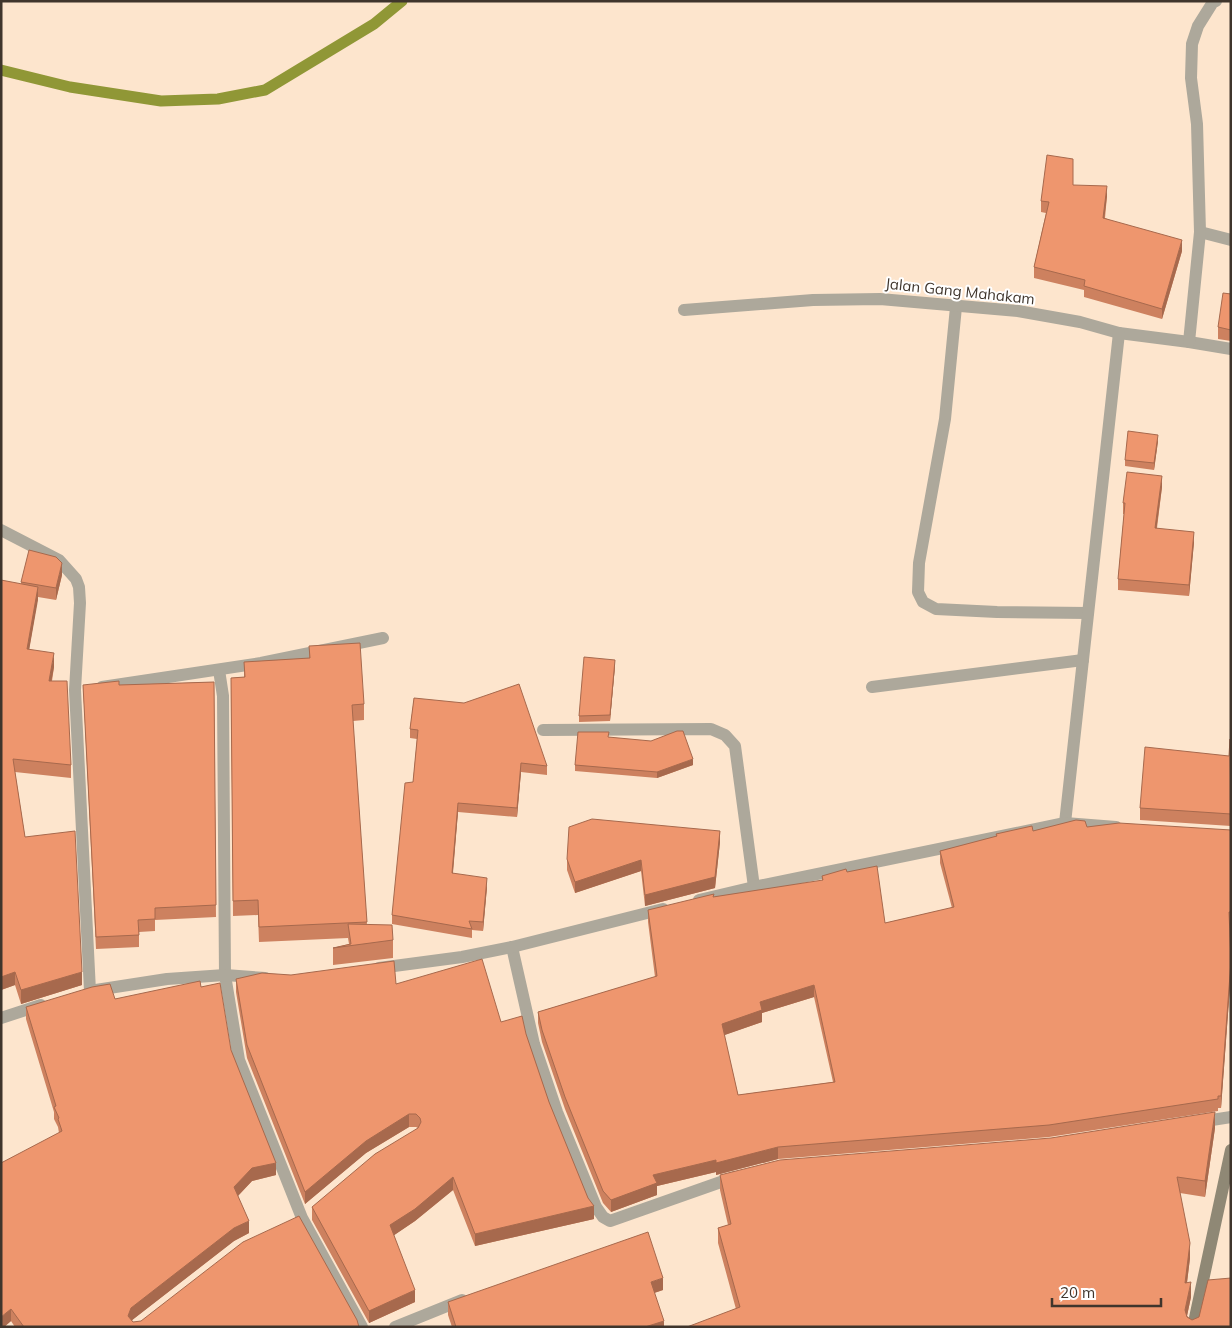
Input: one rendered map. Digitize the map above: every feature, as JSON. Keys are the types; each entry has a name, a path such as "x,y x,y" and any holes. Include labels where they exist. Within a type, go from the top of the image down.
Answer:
{"main road":[{"path":"1193,1327 1231,1150"}],"street":[{"path":"1188,342 1200,232 1197,124 1191,78 1192,44 1198,26 1213,2 1216,1"},
{"path":"1200,232 1231,240"},
{"name":"Jalan Gang Mahakam","path":"684,310 832,300 880,299 1018,311 1080,322 1119,333 1231,349"},
{"path":"956,306 945,419 919,563 918,592 922,602 936,609 1088,613"},
{"path":"1065,822 1119,333"},
{"path":"1,530 59,560 76,579 80,603 84,689 86,992 166,979 225,975 281,979"},
{"path":"84,689 261,663 383,638"},
{"path":"872,687 1083,660"},
{"path":"219,670 223,696 225,975 239,1060 301,1217 362,1327"},
{"path":"543,730 711,729 725,735 734,746 754,887"},
{"path":"366,969 462,957 754,887 1065,822 1128,828"},
{"path":"512,946 534,1044 556,1112 602,1217 610,1221 725,1180 743,1176"},
{"path":"1,1018 53,1002"},
{"path":"1187,1124 1231,1117"},
{"path":"395,1327 476,1295"}],"building":[{"path":"1047,155 1073,159 1073,185 1107,186 1103,218 1182,240 1162,309 1084,286 1085,280 1034,267 1049,202 1041,201"},
{"path":"1223,293 1231,294 1231,330 1218,327"},
{"path":"1128,431 1158,435 1154,463 1125,460"},
{"path":"1127,472 1162,476 1155,528 1194,532 1189,585 1118,579"},
{"path":"29,550 56,557 62,563 56,588 21,582"},
{"path":"1,580 38,587 27,649 54,653 49,681 67,681 71,765 13,759 25,837 75,831 82,972 21,990 15,972 1,977"},
{"path":"360,643 364,704 352,705 367,922 259,927 258,900 233,901 231,678 245,677 244,662 310,658 309,646"},
{"path":"584,657 615,660 610,715 579,716"},
{"path":"119,681 119,685 214,682 216,905 155,908 155,919 138,920 139,935 96,937 83,685"},
{"path":"519,684 547,766 521,763 517,808 458,803 452,873 487,878 483,922 469,921 472,929 392,915 405,783 413,782 418,730 410,729 414,698 464,703"},
{"path":"677,731 683,731 693,759 657,772 575,765 578,732 609,732 608,737 651,741"},
{"path":"1230,739 1231,814 1140,808 1145,747 1229,756"},
{"path":"592,819 720,831 715,877 645,895 641,860 575,882 567,859 569,827"},
{"path":"1076,820 1085,821 1087,827 1119,823 1231,830 1231,912 1229,912 1231,961 1221,1096 1218,1096 1218,1099 1049,1125 778,1147 716,1163 716,1160 653,1175 657,1183 611,1200 603,1191 565,1097 542,1030 538,1012 657,976 648,910 714,894 713,897 823,880 822,876 846,869 847,872 877,866 885,923 954,907 940,851 997,836 996,834 1032,826 1033,831","holes":["814,985 835,1082 738,1095 722,1024 762,1010 760,1002"]},
{"path":"348,924 392,925 393,940 333,948 351,944"},
{"path":"482,959 501,1022 522,1016 526,1034 549,1102 588,1198 594,1206 475,1234 453,1177 415,1209 390,1225 415,1290 369,1311 312,1207 375,1154 418,1128 421,1122 420,1118 416,1114 409,1114 366,1141 305,1192 247,1045 236,979 262,973 291,975 394,961 396,984"},
{"path":"200,981 201,987 220,983 231,1050 276,1163 252,1168 234,1187 249,1221 234,1228 131,1308 128,1316 133,1322 141,1321 243,1242 299,1216 357,1320 359,1327 24,1327 11,1309 1,1317 1,1163 62,1131 26,1007 92,987 110,984 115,999"},
{"path":"1215,1112 1205,1181 1177,1177 1190,1243 1185,1283 1191,1282 1185,1310 1187,1317 1192,1320 1199,1317 1208,1280 1231,1278 1231,1327 687,1327 740,1307 718,1228 731,1224 720,1175 780,1160 1051,1138"},
{"path":"648,1232 663,1278 651,1282 664,1321 645,1327 456,1327 448,1302"}],"waterway":[{"path":"1,70 70,87 161,101 218,99 265,90 374,24 402,1"}]}
